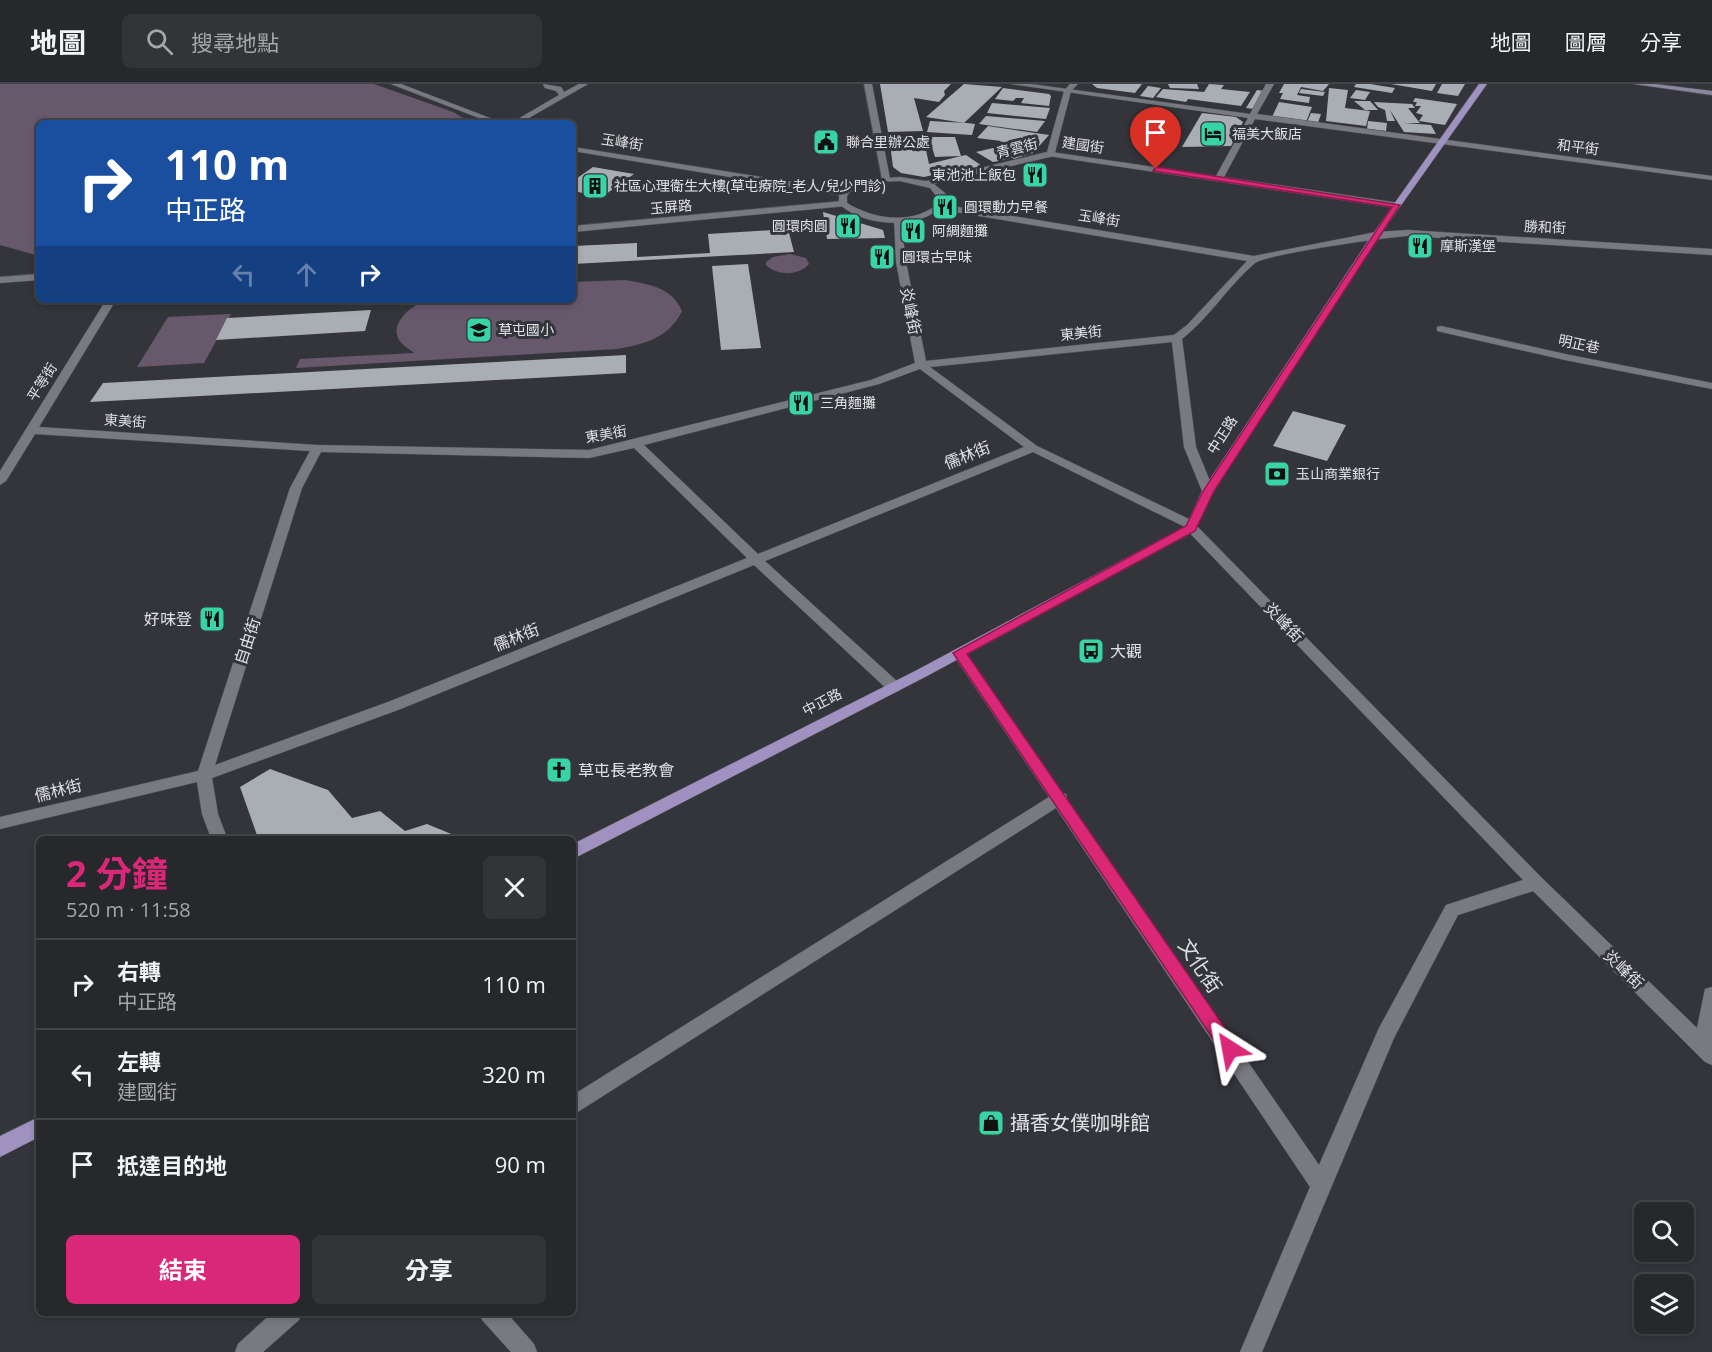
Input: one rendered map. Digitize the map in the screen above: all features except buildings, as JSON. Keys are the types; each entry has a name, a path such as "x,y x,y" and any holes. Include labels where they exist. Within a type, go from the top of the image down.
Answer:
{"main road":[{"name":"中正路","path":"576,850 959,653 1191,528 1208,491 1376,235 1483,84"},
{"path":"1638,84 1712,93"},
{"path":"0,1147 36,1129"}],"street":[{"path":"395,84 491,120"},
{"path":"547,84 547,87 558,89 563,96"},
{"path":"519,120 584,84"},
{"path":"868,84 886,179"},
{"path":"1015,84 1071,87 1441,143"},
{"path":"1219,178 1270,84"},
{"name":"青雲街","path":"926,184 1051,154 1071,87"},
{"name":"和平街","path":"1441,143 1712,178"},
{"name":"玉峰街","path":"576,149 843,193"},
{"name":"建國街","path":"1051,154 1396,205"},
{"path":"886,179 926,184 942,195 944,201 940,207 923,216 897,220 863,216 843,204 843,193 860,183 886,179"},
{"name":"玉屏路","path":"576,230 843,204"},
{"name":"玉峰街","path":"940,207 1254,259 1376,235"},
{"name":"炎峰街","path":"897,220 901,262 921,365 942,383 1033,448 1187,523 1536,884 1708,1051"},
{"name":"勝和街","path":"1376,235 1408,233 1712,252"},
{"path":"1208,491 1190,447 1177,338 1191,327 1254,259"},
{"path":"0,280 36,277"},
{"name":"平等街","path":"0,482 109,303"},
{"name":"明正巷","path":"1441,328 1565,357 1712,386"},
{"name":"東美街","path":"30,430 317,448 590,453 636,444 875,382 921,365 1177,338"},
{"path":"636,444 755,559 894,687"},
{"name":"自由街","path":"218,836 210,814 204,774 296,488 317,448"},
{"name":"儒林街","path":"0,823 204,774 393,706 1033,448"},
{"name":"文化街","path":"959,653 1060,798 1321,1185"},
{"path":"576,1104 1060,798"},
{"path":"1251,1352 1386,1034 1452,910 1536,884"},
{"path":"1708,1051 1712,995"},
{"path":"246,1352 286,1316"},
{"path":"494,1316 526,1352"}],"shaded area":[{"path":"0,84 374,84 453,112 467,120 36,120 36,255 0,245"},
{"path":"790,254 806,258 809,264 800,271 788,273 776,271 766,265 766,262 773,257"},
{"path":"625,280 642,283 666,292 678,303 682,311 677,320 663,334 637,345 617,349 296,368 300,359 414,353 399,340 397,327 403,316 420,303 576,303 576,282"},
{"path":"231,314 204,363 137,367 168,317"}],"place":[{"name":"福美大飯店","path":"1213,134"},
{"name":"聯合里辦公處","path":"826,142"},
{"name":"東池池上飯包","path":"1035,175"},
{"name":"社區心理衛生大樓(草屯療院_老人/兒少門診)","path":"595,186"},
{"name":"圓環動力早餐","path":"945,207"},
{"name":"圓環肉圓","path":"848,226"},
{"name":"阿綢麵攤","path":"913,231"},
{"name":"摩斯漢堡","path":"1420,246"},
{"name":"圓環古早味","path":"882,257"},
{"name":"草屯國小","path":"479,330"},
{"name":"三角麵攤","path":"801,403"},
{"name":"玉山商業銀行","path":"1277,474"},
{"name":"好味登","path":"212,619"},
{"name":"大觀","path":"1091,651"},
{"name":"草屯長老教會","path":"559,770"},
{"name":"攝香女僕咖啡館","path":"991,1123"}],"route":[{"path":"1156,169 1396,205 1208,491 1191,528 959,653 1230,1049"}]}
